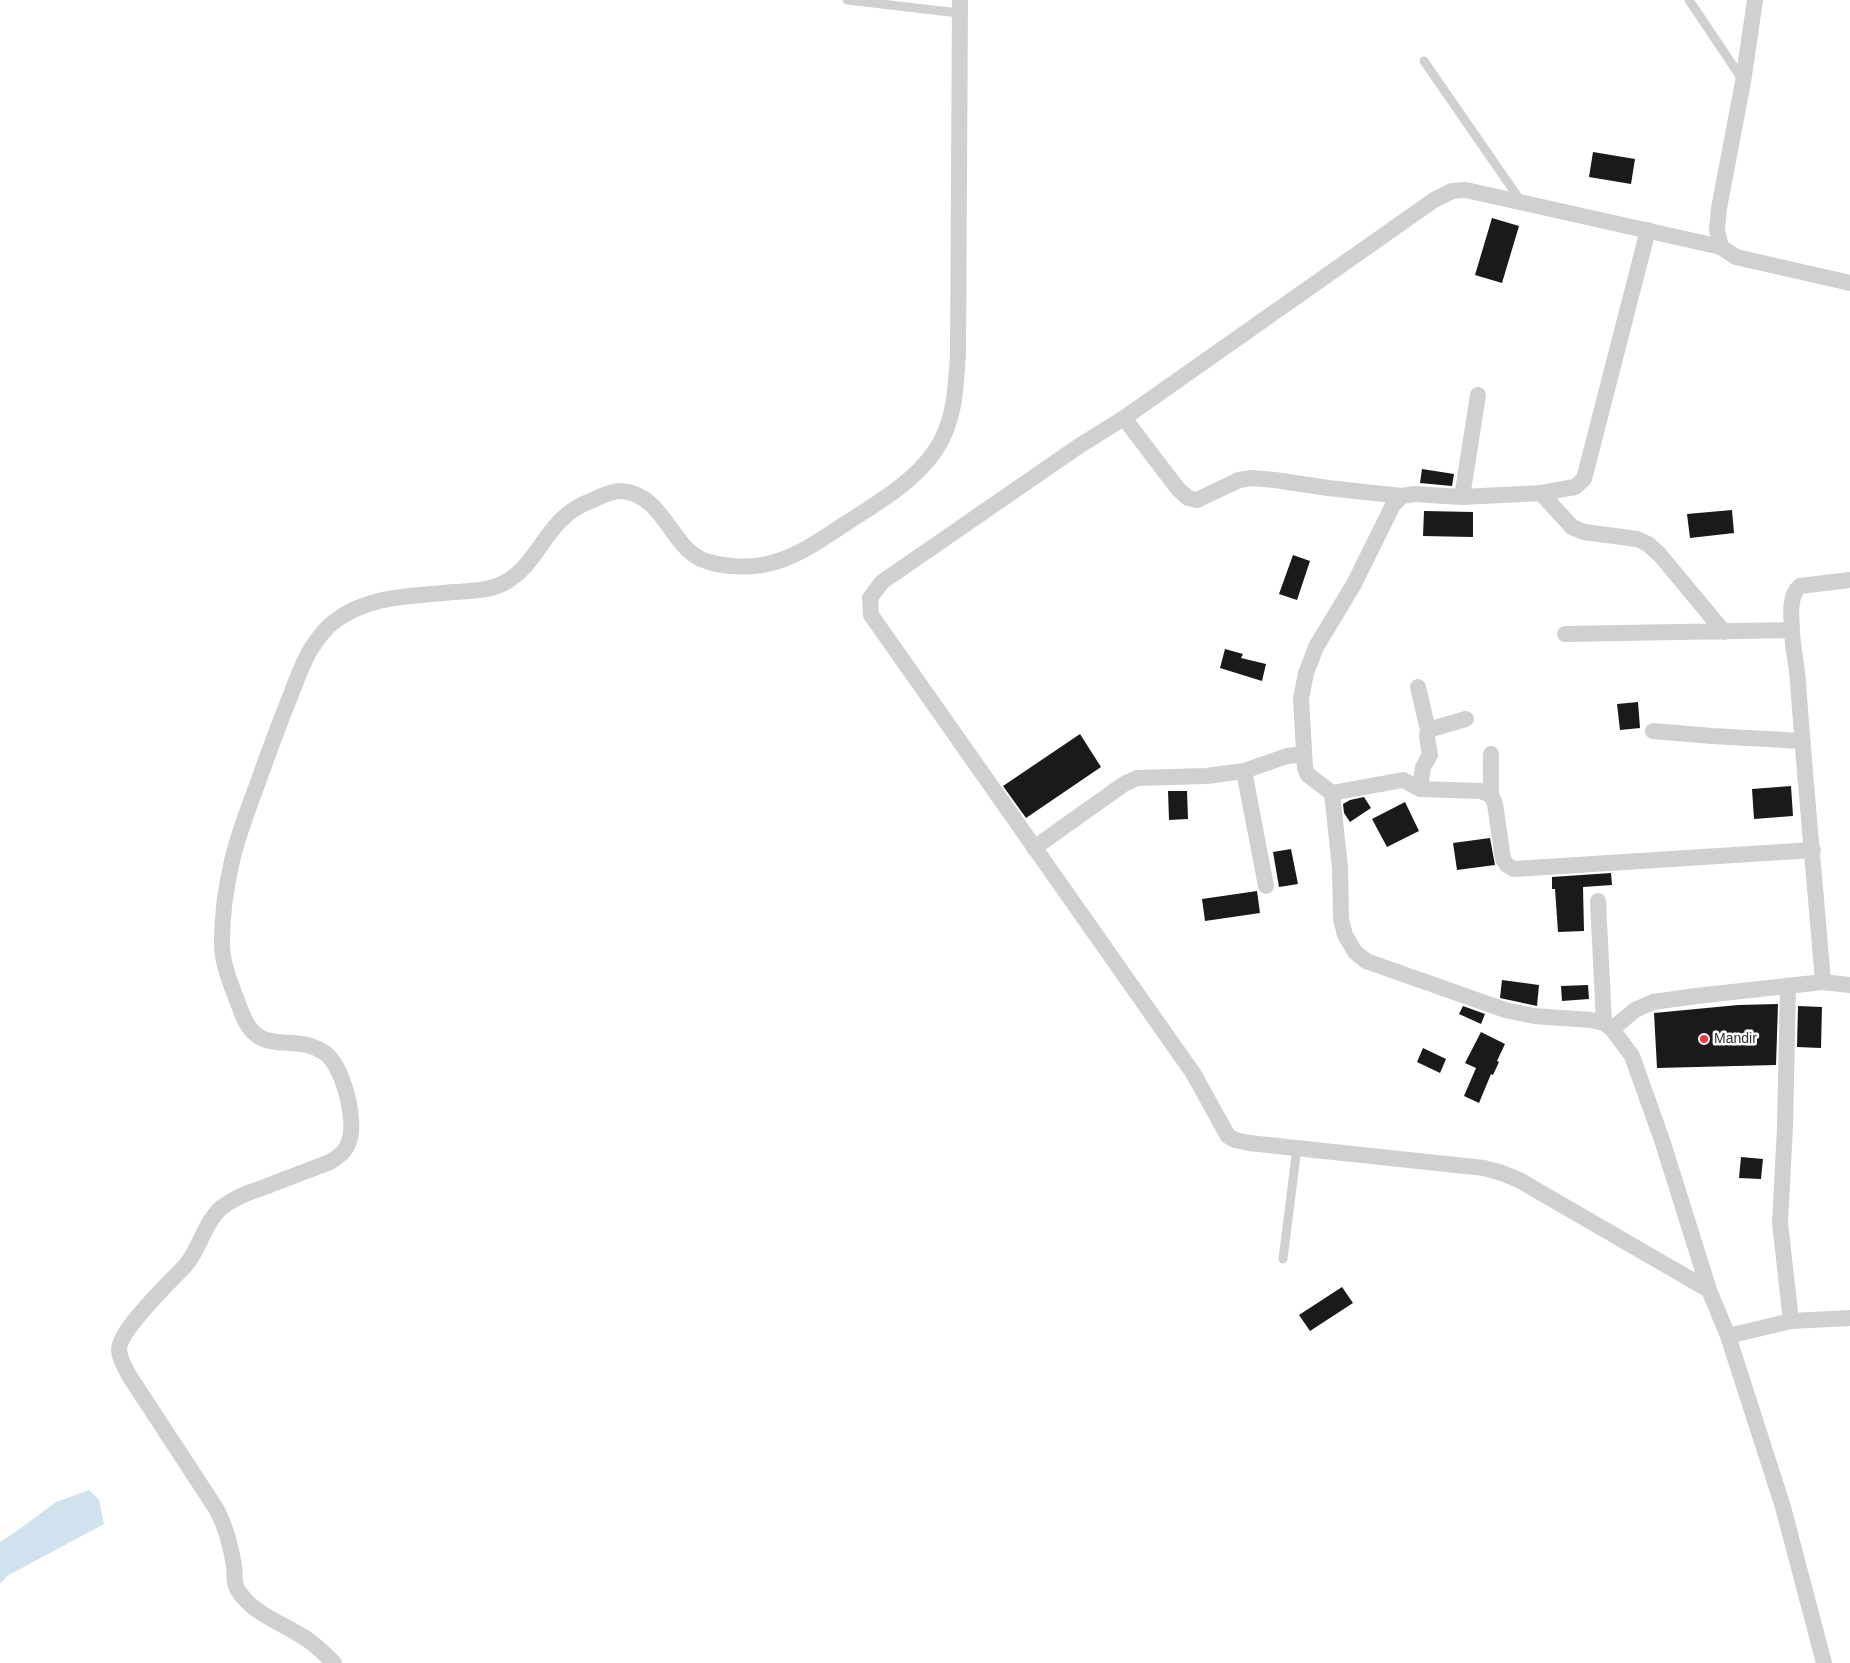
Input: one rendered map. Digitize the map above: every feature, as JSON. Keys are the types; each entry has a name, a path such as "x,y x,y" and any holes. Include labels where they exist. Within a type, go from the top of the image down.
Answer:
{"street":[{"path":"1721,247 1717,230 1719,208 1744,82 1755,0"},
{"path":"334,1663 301,1635 262,1613 238,1590 225,1526 217,1510 130,1377 122,1361 119,1349 122,1340 134,1321 187,1264 214,1215 236,1198 330,1162 342,1154 352,1135 352,1116 339,1070 332,1058 311,1046 267,1041 258,1038 243,1017 222,950 224,917 232,860 280,722 309,652 322,632 335,621 368,603 496,587 514,577 524,567 562,519 576,508 606,494 620,491 641,496 655,507 692,554 705,561 720,564 759,566 787,558 808,548 888,496 924,465 944,435 955,398 958,343 960,6"},
{"path":"1709,1290 1519,1180 1502,1173 1484,1168 1249,1143 1235,1140 1228,1136 1193,1073 871,615 870,598 882,582 1079,446 1124,418 1434,200 1452,191 1466,190 1520,200 1721,247 1736,257 1850,283"},
{"path":"1124,418 1178,490 1188,498 1198,500 1238,480 1252,478 1402,496 1414,494 1462,497 1541,493 1575,487 1584,480 1648,230"},
{"path":"1462,497 1478,395"},
{"path":"1541,493 1572,527 1584,532 1637,539 1648,544 1660,555 1724,632"},
{"path":"1402,496 1394,505 1354,584 1316,646 1306,673 1301,699 1304,754 1308,775 1332,793 1340,868 1341,919 1345,936 1355,952 1366,961 1505,1010 1534,1016 1591,1020 1608,1026 1632,1056 1662,1140 1709,1290 1728,1336 1783,1507 1824,1663"},
{"path":"1824,982 1797,666 1792,630 1793,599 1795,590 1800,586 1850,580"},
{"path":"1564,634 1792,630"},
{"path":"1418,687 1428,730 1427,737 1430,755 1423,767 1420,789"},
{"path":"1428,730 1466,720"},
{"path":"1653,731 1802,741"},
{"path":"1034,848 1124,784 1137,778 1206,776 1244,771 1287,756 1304,754"},
{"path":"1491,754 1491,795 1495,804 1504,859 1507,865 1514,869 1813,850"},
{"path":"1244,771 1266,886"},
{"path":"1332,793 1403,780 1420,789 1480,791 1491,795"},
{"path":"1598,901 1608,1026"},
{"path":"1608,1026 1653,1002 1824,982 1850,985"},
{"path":"1788,987 1785,1127 1780,1223 1791,1321"},
{"path":"1728,1336 1791,1321 1850,1318"}],"lane":[{"path":"847,0 960,6"},
{"path":"1688,0 1744,82"},
{"path":"1424,60 1520,200"},
{"path":"1283,1259 1297,1148"}],"water":[{"path":"89,1490 99,1500 104,1524 7,1576 0,1584 0,1542 56,1502"}],"building":[{"path":"1593,152 1635,159 1631,184 1589,177"},
{"path":"1492,218 1519,226 1502,283 1475,275"},
{"path":"1422,469 1454,474 1452,486 1420,483"},
{"path":"1732,510 1734,533 1690,538 1687,514"},
{"path":"1424,511 1473,512 1473,537 1423,536"},
{"path":"1293,555 1310,561 1297,600 1279,594"},
{"path":"1225,649 1243,654 1241,658 1266,664 1262,681 1220,668"},
{"path":"1638,702 1640,728 1620,730 1617,704"},
{"path":"1080,734 1101,767 1026,818 1003,786"},
{"path":"1791,786 1793,816 1754,819 1752,789"},
{"path":"1168,791 1187,791 1188,819 1169,820"},
{"path":"1364,797 1371,808 1350,822 1344,813 1343,804 1350,800"},
{"path":"1405,802 1419,831 1387,847 1372,819"},
{"path":"1490,838 1495,865 1457,870 1453,843"},
{"path":"1291,849 1298,884 1279,887 1273,852"},
{"path":"1611,873 1612,885 1583,887 1584,931 1558,932 1555,889 1552,889 1552,877"},
{"path":"1257,891 1260,913 1205,921 1202,899"},
{"path":"1502,980 1539,985 1537,1006 1500,998"},
{"path":"1588,985 1589,999 1562,1001 1561,986"},
{"name":"Mandir","path":"1778,1004 1776,1065 1657,1068 1654,1013 1738,1005"},
{"path":"1463,1006 1485,1014 1481,1024 1459,1014"},
{"path":"1798,1006 1822,1007 1821,1048 1797,1047"},
{"path":"1481,1032 1505,1044 1497,1061 1499,1062 1493,1075 1491,1074 1479,1103 1464,1096 1476,1068 1465,1063"},
{"path":"1423,1048 1446,1059 1440,1073 1417,1062"},
{"path":"1741,1157 1763,1159 1761,1179 1739,1178"},
{"path":"1342,1287 1353,1303 1310,1331 1299,1315"}],"place":[{"name":"Mandir","path":"1704,1039"}]}
